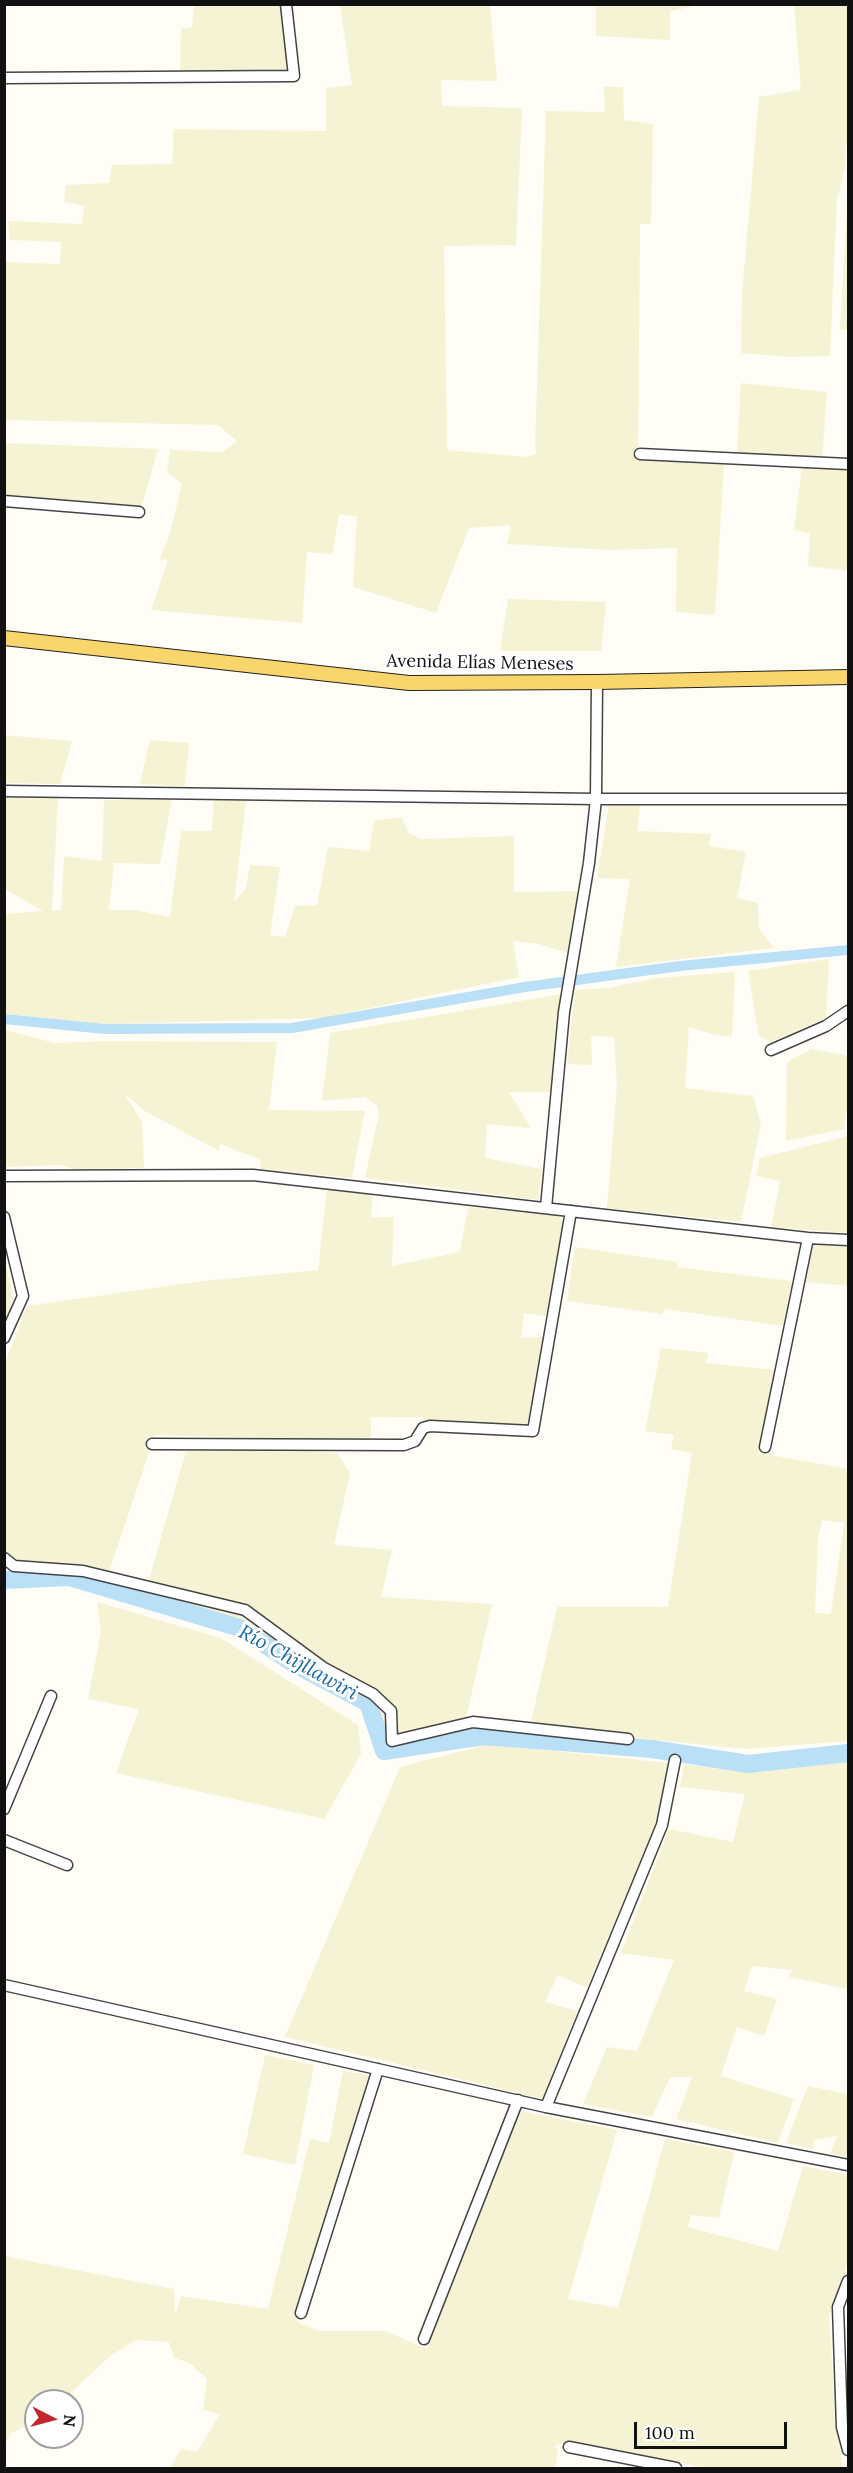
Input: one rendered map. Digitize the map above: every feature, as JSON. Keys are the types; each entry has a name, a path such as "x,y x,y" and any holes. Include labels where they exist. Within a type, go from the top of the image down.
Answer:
{"main road":[{"name":"Avenida Elías Meneses","path":"4,638 409,683 849,677"}],"street":[{"path":"4,78 294,76 286,4"},
{"path":"640,454 849,464"},
{"path":"4,501 139,512"},
{"path":"546,1208 568,989 589,863 596,799 597,682"},
{"path":"4,790 596,799 849,800"},
{"path":"771,1050 826,1026 849,1011"},
{"path":"4,1176 253,1175 807,1238 849,1240"},
{"path":"152,1444 404,1445 415,1441 423,1428 430,1426 533,1431 571,1211"},
{"path":"4,1217 22,1296 4,1338"},
{"path":"765,1447 807,1238"},
{"path":"4,1558 14,1566 83,1571 245,1610 324,1668 373,1694 391,1711 392,1741 473,1722 628,1738"},
{"path":"4,1809 51,1696"},
{"path":"546,2107 662,1825 675,1760"},
{"path":"4,1840 67,1865"},
{"path":"4,1985 546,2107 849,2165"},
{"path":"301,2313 378,2069"},
{"path":"424,2339 518,2100"},
{"path":"849,2281 838,2307 845,2428 849,2450"},
{"path":"569,2447 676,2469"}],"shaded area":[{"path":"690,4 691,7 670,11 670,40 596,36 596,5"},
{"path":"194,5 284,5 291,82 180,79 181,29 192,27"},
{"path":"340,5 490,5 497,81 441,80 442,106 522,108 516,245 444,246 447,450 524,457 537,454 535,448 546,111 605,112 604,87 623,87 624,120 653,124 651,224 640,224 638,455 724,463 715,615 676,612 677,548 610,550 507,544 511,525 469,528 436,613 353,587 357,517 339,514 332,554 307,552 302,623 151,610 168,560 160,559 170,533 182,484 167,472 170,450 222,452 237,441 218,425 5,420 5,262 60,264 61,242 10,240 8,221 82,224 84,206 64,202 66,185 109,183 112,165 172,164 174,129 326,131 326,88 352,85"},
{"path":"794,5 848,5 848,125 845,167 837,200 830,356 790,357 741,353 742,294 759,97 801,90"},
{"path":"846,221 848,221 848,330 840,330"},
{"path":"741,383 827,392 822,459 737,454"},
{"path":"5,443 158,449 141,509 5,497"},
{"path":"802,466 848,470 848,571 808,566 810,533 794,530"},
{"path":"508,599 606,602 601,651 500,651"},
{"path":"4,735 72,741 60,784 5,783"},
{"path":"150,740 189,743 185,786 140,784"},
{"path":"5,797 58,797 52,911 61,910 64,856 102,861 104,800 172,799 160,864 114,863 109,910 135,910 170,917 181,831 212,831 214,800 246,801 234,902 246,888 250,865 280,867 270,935 285,937 295,906 317,905 328,847 369,851 374,821 402,817 408,832 421,839 514,836 514,892 578,891 568,953 539,944 513,941 519,977 322,1018 106,1024 5,1014 5,914 43,911 5,889"},
{"path":"609,804 640,805 637,831 711,834 709,846 746,852 737,898 758,903 759,929 774,948 616,967 630,879 597,878"},
{"path":"829,959 826,1018 771,1042 759,1036 748,971"},
{"path":"735,972 732,1037 711,1034 689,1027 685,1088 753,1096 761,1124 741,1222 607,1208 617,1084 614,1037 591,1036 592,1065 567,1064 575,990 609,988 657,978"},
{"path":"562,994 551,1092 509,1092 531,1128 487,1124 485,1158 542,1169 539,1200 365,1178 379,1113 377,1106 365,1097 322,1101 330,1033"},
{"path":"5,1030 55,1043 277,1042 269,1110 365,1111 352,1178 260,1169 261,1160 220,1144 219,1151 145,1111 124,1093 142,1122 144,1168 76,1169 60,1165 5,1167"},
{"path":"812,1049 848,1056 848,1104 844,1129 786,1141 787,1062"},
{"path":"848,1136 848,1233 771,1227 780,1181 756,1176 760,1158"},
{"path":"327,1188 373,1193 371,1217 394,1217 392,1266 460,1252 468,1207 559,1216 564,1224 546,1316 524,1313 521,1338 544,1337 527,1425 424,1421 424,1417 371,1417 371,1441 155,1435 106,1581 67,1569 6,1569 5,1363 27,1306 203,1281 318,1270"},
{"path":"814,1244 848,1247 848,1286 806,1282"},
{"path":"575,1247 677,1262 677,1267 792,1281 783,1326 664,1309 662,1314 567,1301"},
{"path":"5,1260 13,1297 5,1323"},
{"path":"661,1348 708,1353 706,1363 776,1370 759,1453 848,1469 848,1741 746,1749 605,1735 529,1731 557,1607 668,1607 692,1453 671,1449 674,1435 645,1431","holes":["822,1520 844,1523 831,1614 815,1613 818,1538"]},
{"path":"299,1450 337,1453 350,1473 334,1545 392,1550 381,1597 492,1604 464,1727 386,1741 376,1702 358,1686 306,1662 243,1622 145,1593 186,1451"},
{"path":"97,1602 221,1638 358,1725 361,1754 324,1819 116,1773 139,1709 88,1699 101,1632"},
{"path":"489,1744 668,1763 656,1823 587,1988 558,1975 545,2002 577,2011 543,2099 285,2037 400,1767"},
{"path":"848,1761 848,1989 789,1977 792,1970 752,1966 744,1991 777,1999 764,2036 737,2027 721,2076 794,2099 778,2143 676,2119 692,2077 670,2077 652,2117 583,2104 607,2047 637,2051 674,1960 621,1953 669,1829 733,1842 745,1794 680,1787 684,1764 742,1772"},
{"path":"265,2055 314,2065 295,2165 243,2154"},
{"path":"343,2071 369,2075 297,2322 319,2331 385,2331 427,2349 520,2111 617,2130 568,2299 618,2308 665,2139 734,2152 719,2218 691,2215 688,2227 778,2251 803,2166 848,2175 848,2264 829,2316 836,2423 843,2468 707,2468 570,2441 554,2446 558,2450 555,2468 170,2468 181,2449 197,2452 220,2414 203,2410 207,2379 190,2363 174,2358 169,2342 136,2340 110,2356 75,2389 24,2389 24,2427 11,2433 5,2444 4,2256 174,2289 175,2315 181,2296 268,2309 310,2139 329,2143"},
{"path":"808,2086 848,2094 848,2157 830,2154 837,2136 814,2140 813,2149 786,2143"}],"waterway":[{"path":"4,1019 105,1029 292,1028 525,987 680,966 848,950"},
{"name":"Río Chijllawiri","path":"4,1580 69,1577 240,1628 293,1663 368,1703 384,1751 484,1736 652,1749 748,1764 848,1753"}]}
